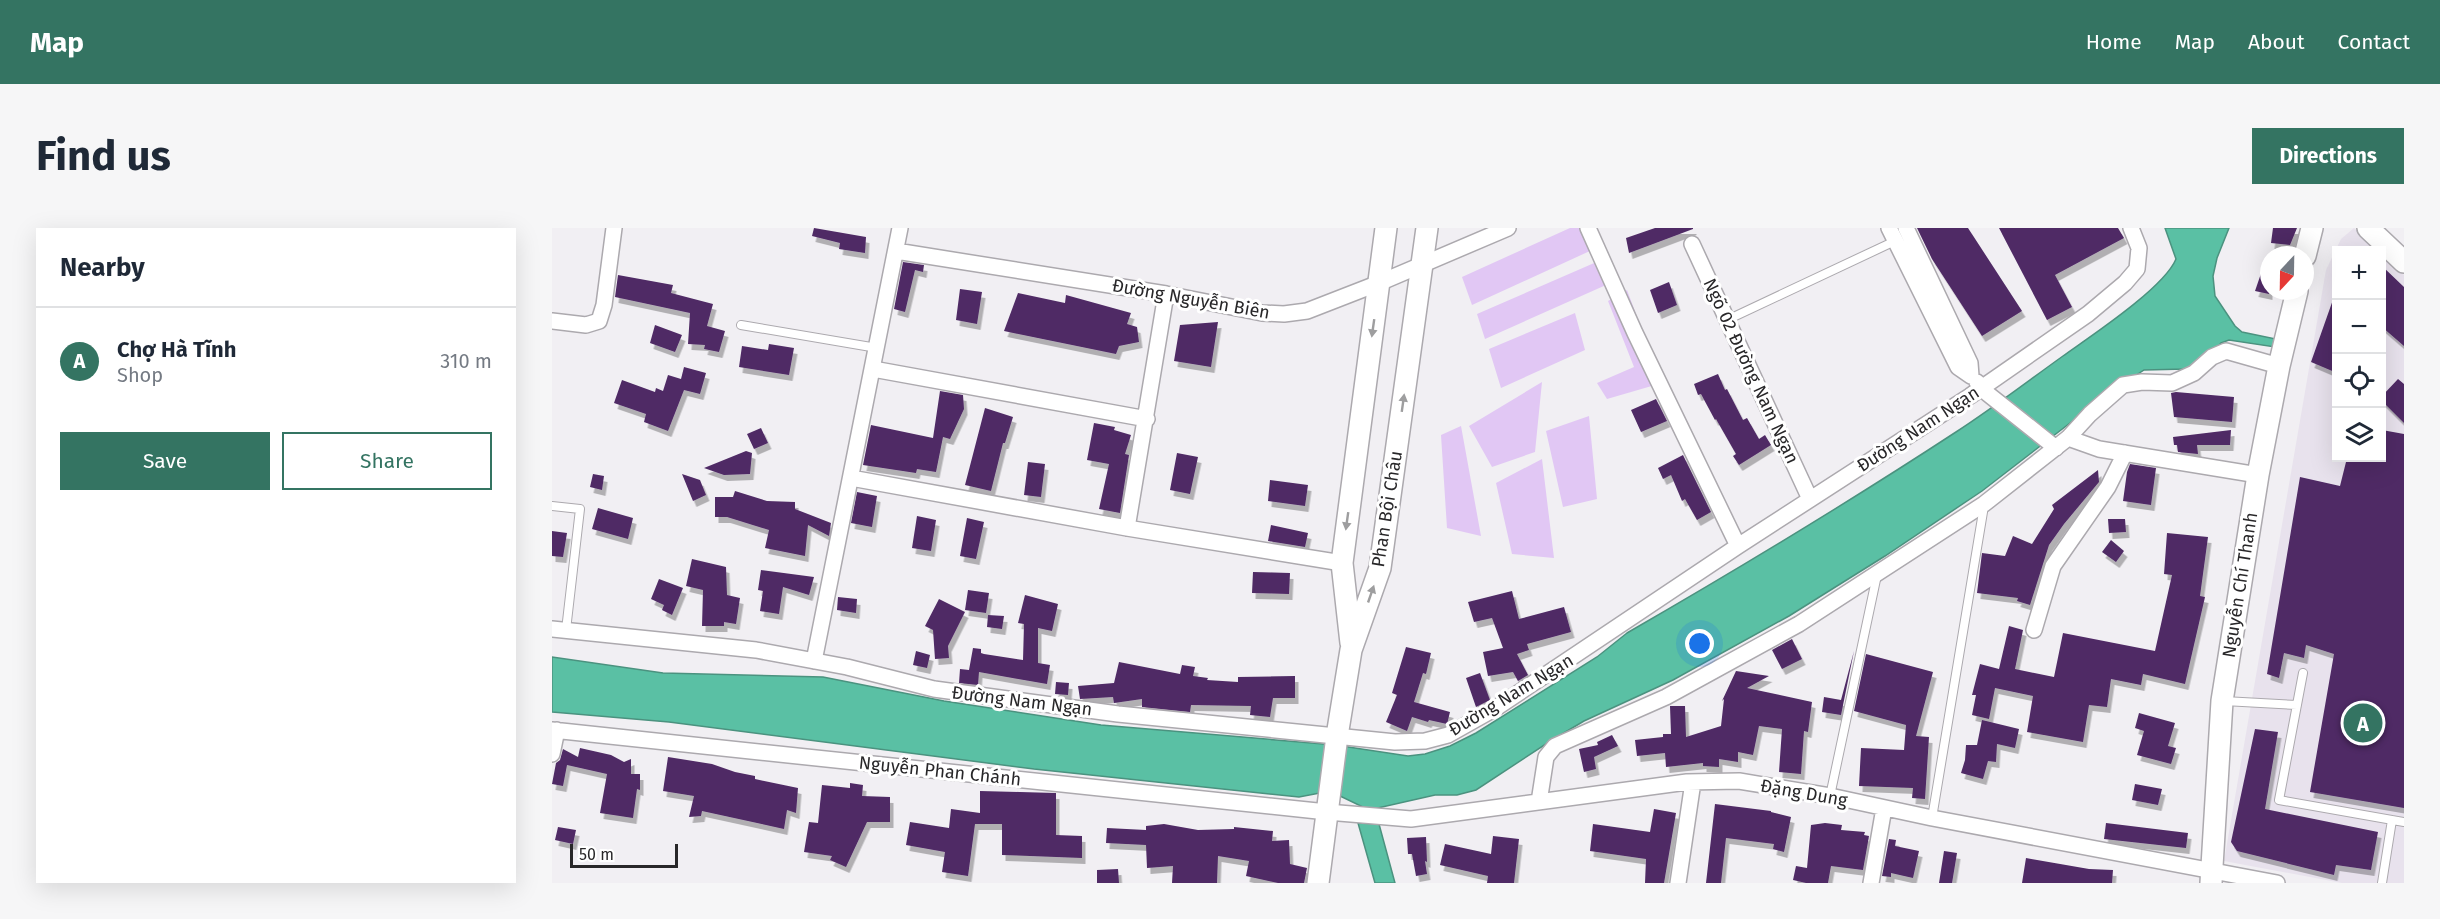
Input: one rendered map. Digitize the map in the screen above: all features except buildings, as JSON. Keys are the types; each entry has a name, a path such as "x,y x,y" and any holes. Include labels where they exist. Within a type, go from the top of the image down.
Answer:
{"street":[{"path":"552,321 586,325 599,321 604,305 614,228"},
{"path":"814,661 900,228"},
{"name":"Phan Bội Châu","path":"1351,650 1342,563 1386,228"},
{"name":"Phan Bội Châu","path":"1351,650 1380,568 1427,228"},
{"name":"Đường Nguyễn Biên","path":"896,250 1166,294 1262,313 1284,314 1306,311 1379,283 1508,228"},
{"path":"1588,228 1635,333 1738,546"},
{"path":"1906,228 1970,363 1971,375"},
{"name":"Đường Nam Ngạn","path":"559,629 756,650 934,689 1118,714 1337,736 1425,741 1448,735 1496,708 1810,499 1985,391 2088,314 2125,283 2137,269 2139,248 2132,228"},
{"path":"2308,246 2312,228"},
{"path":"2370,229 2404,262"},
{"path":"1892,234 1958,367 1971,375 1985,391 2058,442 2258,475"},
{"name":"Ngõ 02 Đường Nam Ngạn","path":"1692,244 1810,499"},
{"path":"1127,528 1147,419 1166,294"},
{"name":"Nguyễn Chí Thanh","path":"2212,877 2222,700 2258,475 2279,366 2295,300"},
{"path":"1539,802 1546,757 1555,746 1666,697 1799,624 1984,504 2123,385 2142,382 2172,382 2194,373 2211,357 2226,351 2279,366"},
{"path":"873,369 1147,419"},
{"path":"2034,630 2053,566 2108,487 2125,453"},
{"path":"851,478 1127,528 1342,563"},
{"path":"1318,883 1337,736 1351,650"},
{"path":"552,754 554,730"},
{"name":"Nguyễn Phan Chánh","path":"554,730 1328,812"},
{"name":"Đặng Dung","path":"1328,812 1411,819 1693,782 1739,781 1830,796 2212,877 2277,883"},
{"path":"1678,883 1693,782"},
{"path":"1871,883 1884,808"}],"lane":[{"path":"1727,320 1892,234"},
{"path":"741,325 877,348"},
{"path":"1932,818 1984,504"},
{"path":"552,506 580,509 559,629"},
{"path":"1830,796 1877,574"},
{"path":"2303,673 2279,800 2404,822"},
{"path":"2222,700 2297,705"},
{"path":"2382,883 2392,820"}],"shaded area":[{"path":"1570,228 1595,228 1603,245 1472,305 1462,277"},
{"path":"2165,228 2229,228 2217,258 2213,276 2215,296 2235,326 2242,332 2276,339 2275,347 2229,340 2221,343 2212,355 2186,369 2144,370 2105,396 1982,491 1885,556 1789,616 1673,680 1584,721 1476,790 1457,795 1435,795 1369,810 1338,795 1325,792 1299,797 1034,769 669,722 552,712 552,657 663,673 823,677 944,701 1101,725 1335,745 1408,756 1425,754 1450,746 1476,733 1597,657 1627,633 1752,560 1997,404 2108,324 2157,284 2176,259"},
{"path":"2354,228 2374,246 2338,246 2341,239"},
{"path":"1608,257 1615,281 1485,339 1477,314"},
{"path":"2386,257 2404,275 2404,883 2342,883 2224,861 2326,270 2332,258 2332,462 2386,462"},
{"path":"1627,290 1662,383 1607,399 1597,383 1634,367 1608,301"},
{"path":"1575,313 1585,350 1501,388 1489,349"},
{"path":"1542,382 1535,452 1492,467 1469,426"},
{"path":"1589,416 1597,499 1563,507 1546,431"},
{"path":"1461,426 1481,536 1447,528 1441,435"},
{"path":"1542,459 1554,558 1512,554 1496,483"},
{"path":"1358,823 1379,824 1395,883 1375,883"}],"place":[{"name":"Chợ Hà Tĩnh","path":"2363,723"}]}
